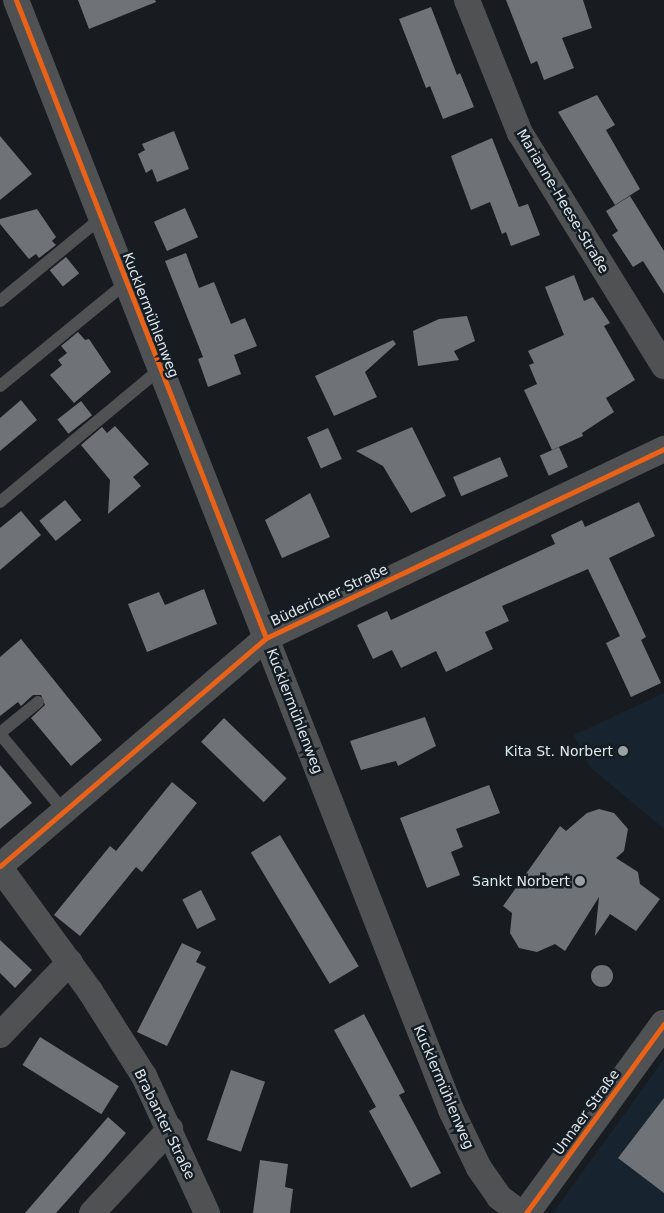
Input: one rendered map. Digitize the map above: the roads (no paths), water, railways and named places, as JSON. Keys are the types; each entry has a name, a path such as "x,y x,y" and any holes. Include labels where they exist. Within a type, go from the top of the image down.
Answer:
{"street":[{"name":"Kucklermühlenweg","path":"16,0 451,1110 479,1168 499,1197 520,1213"},
{"name":"Marianne-Heese-Straße","path":"467,0 520,133 664,366"},
{"name":"Büdericher Straße","path":"0,868 63,810 266,638 664,448"},
{"name":"Brabanter Straße","path":"0,868 70,962 144,1076 207,1213"},
{"path":"0,1035 70,962"},
{"name":"Unnaer Straße","path":"526,1213 664,1024"},
{"path":"92,1213 170,1129"}],"lane":[{"path":"0,301 101,218"},
{"path":"0,386 126,283"},
{"path":"0,502 160,369"},
{"path":"38,702 0,734 63,810"}],"place":[{"name":"Kita St. Norbert","path":"623,751"},
{"name":"Sankt Norbert","path":"580,881"}]}
